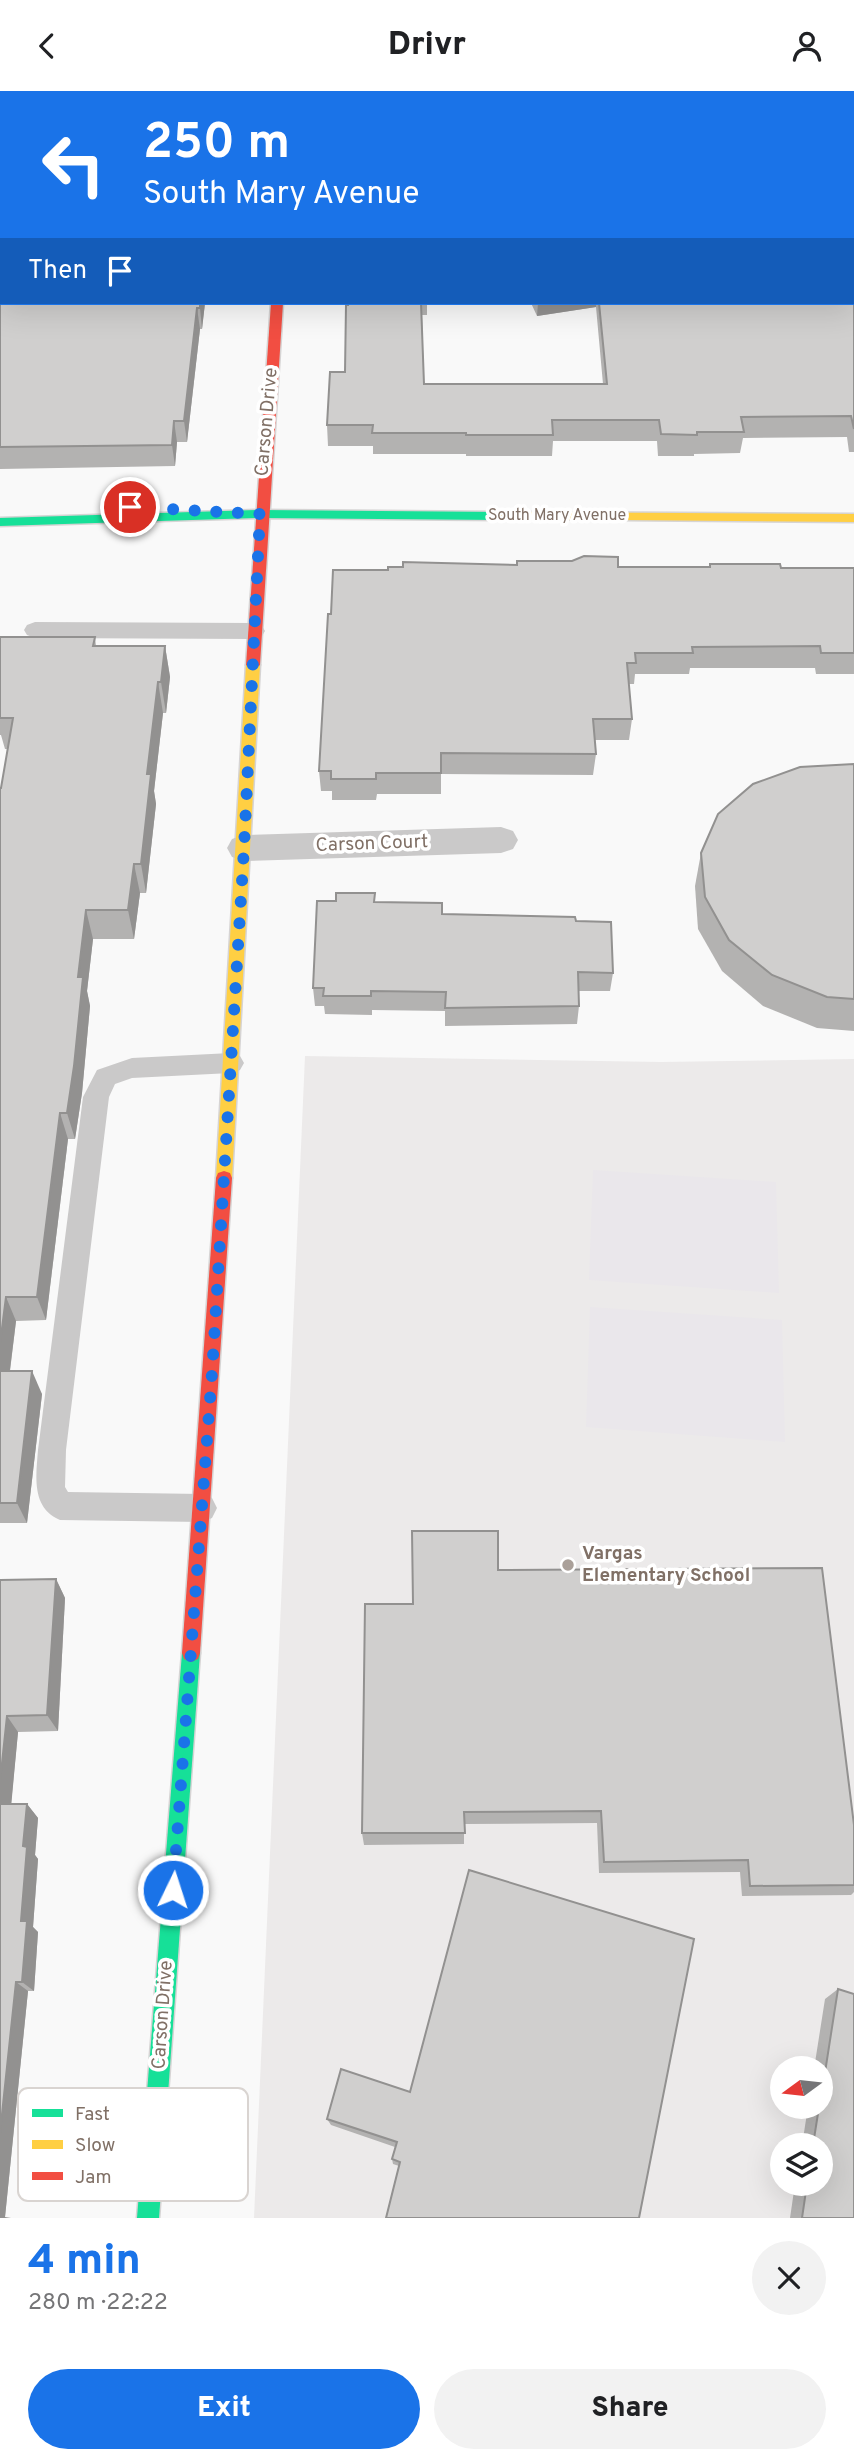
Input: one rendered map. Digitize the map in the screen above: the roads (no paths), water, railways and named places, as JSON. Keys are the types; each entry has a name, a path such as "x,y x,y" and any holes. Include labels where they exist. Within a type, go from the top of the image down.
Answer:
{"street":[{"name":"Carson Drive","path":"158,2088 202,1508 244,848 260,514 276,305"},
{"name":"South Mary Avenue","path":"55,504 260,514"},
{"name":"South Mary Avenue","path":"0,522 260,514 854,518"},
{"name":"Carson Court","path":"244,848 500,840"}],"lane":[{"path":"35,630 254,631"},
{"path":"202,1508 60,1506 50,1490 50,1476 96,1097 106,1077 132,1068 231,1063"}],"place":[{"name":"Vargas Elementary School","path":"568,1565"}]}
